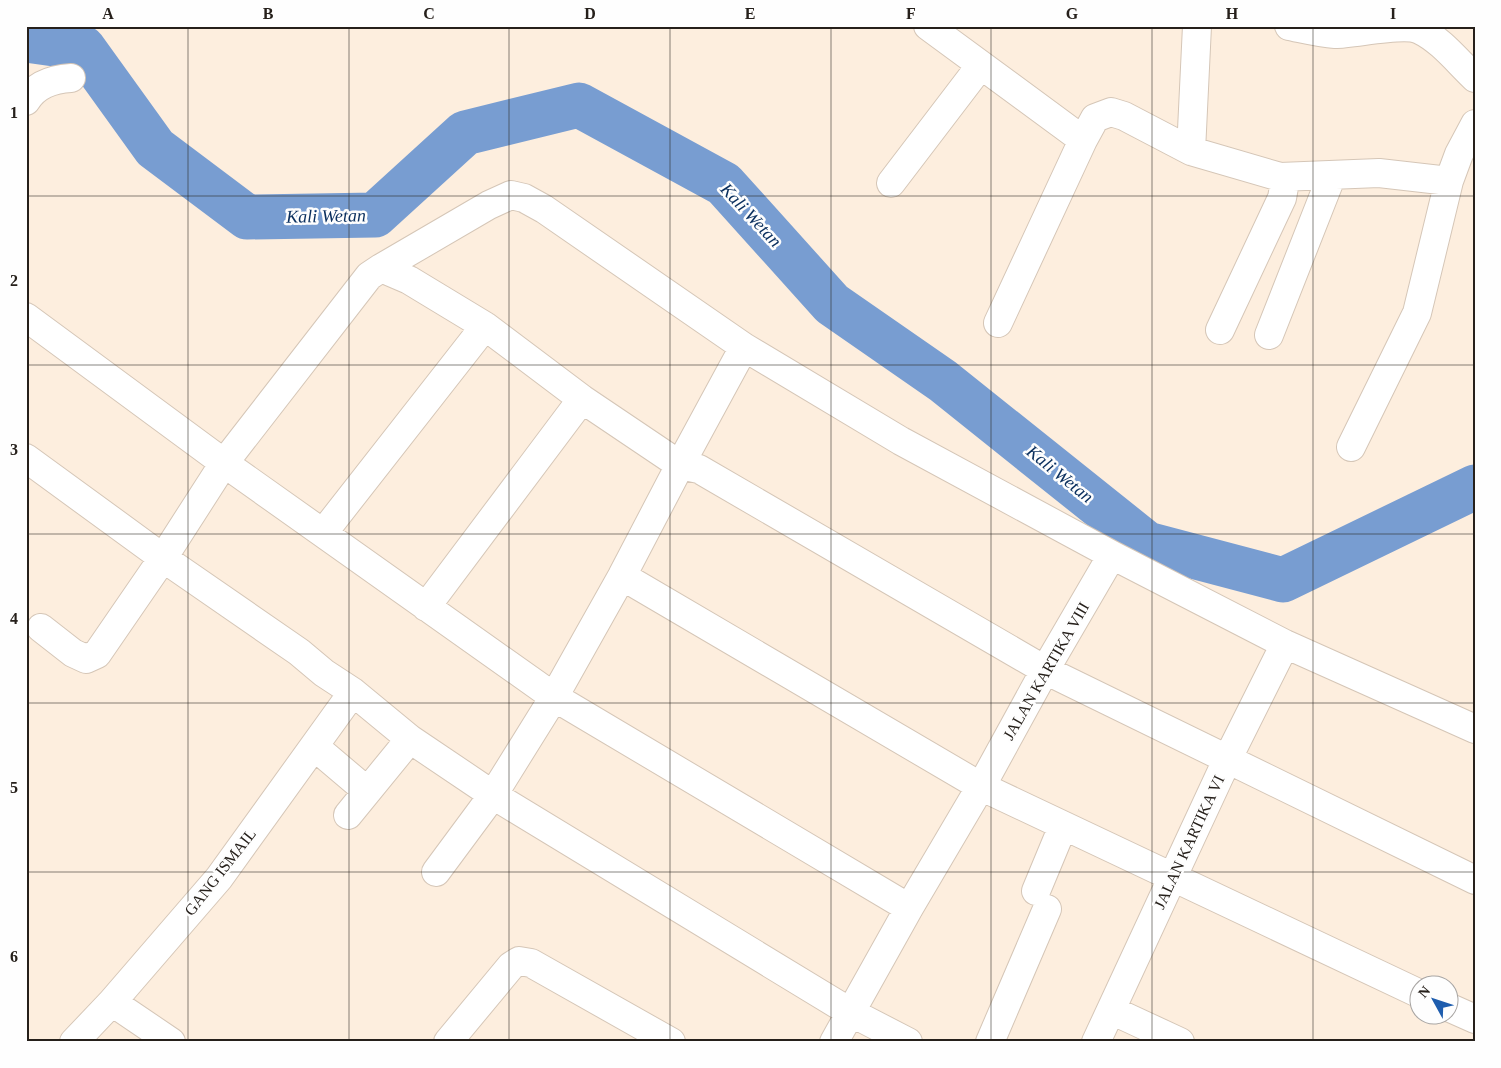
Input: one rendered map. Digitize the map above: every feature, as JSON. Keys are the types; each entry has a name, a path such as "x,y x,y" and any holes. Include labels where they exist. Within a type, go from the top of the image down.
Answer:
{"street":[{"path":"928,26 1083,140"},
{"path":"1191,151 1197,26"},
{"path":"1289,26 1334,34 1394,28 1418,28 1435,39 1475,78"},
{"path":"891,184 981,65"},
{"path":"26,101 30,94 43,84 57,79 71,78"},
{"path":"998,323 1083,140 1095,118 1111,112 1124,116 1191,151 1280,177 1379,173 1449,181"},
{"path":"1351,447 1417,313 1449,181 1458,154 1475,124"},
{"path":"1269,335 1332,175"},
{"path":"1220,330 1282,198 1284,187 1280,177"},
{"path":"41,628 73,653 86,659 97,654 163,558 224,464 368,276 489,205 511,195 524,198 544,209 744,347 901,441 1112,555 1285,644 1475,729"},
{"path":"381,268 409,280 485,326 582,399 680,465 699,469 1045,670 1475,880"},
{"path":"26,317 224,464 554,697 909,908"},
{"path":"324,533 485,326"},
{"path":"436,872 492,795 554,697 622,576 744,347"},
{"path":"426,607 582,399"},
{"path":"26,458 163,558 299,652 324,673 353,692 410,739 492,795 850,1012 908,1042"},
{"name":"JALAN KARTIKA VIII","path":"834,1042 1112,555"},
{"path":"622,576 980,786 1408,988"},
{"name":"JALAN KARTIKA VI","path":"1096,1042 1227,760 1285,644"},
{"name":"GANG ISMAIL","path":"74,1042 112,1002 219,878 353,692"},
{"path":"348,815 410,739"},
{"path":"315,747 367,791"},
{"path":"990,1042 1041,900 1063,826"},
{"path":"448,1042 511,966 519,961 531,963 671,1042"},
{"path":"112,1002 171,1042"},
{"path":"1111,1010 1180,1042"},
{"path":"1458,1011 1475,1019"}],"waterway":[{"name":"Kali Wetan","path":"26,40 83,48 155,148 247,217 375,215 465,133 579,105 724,184 832,304 943,381 1147,544 1283,580 1475,487"}]}
